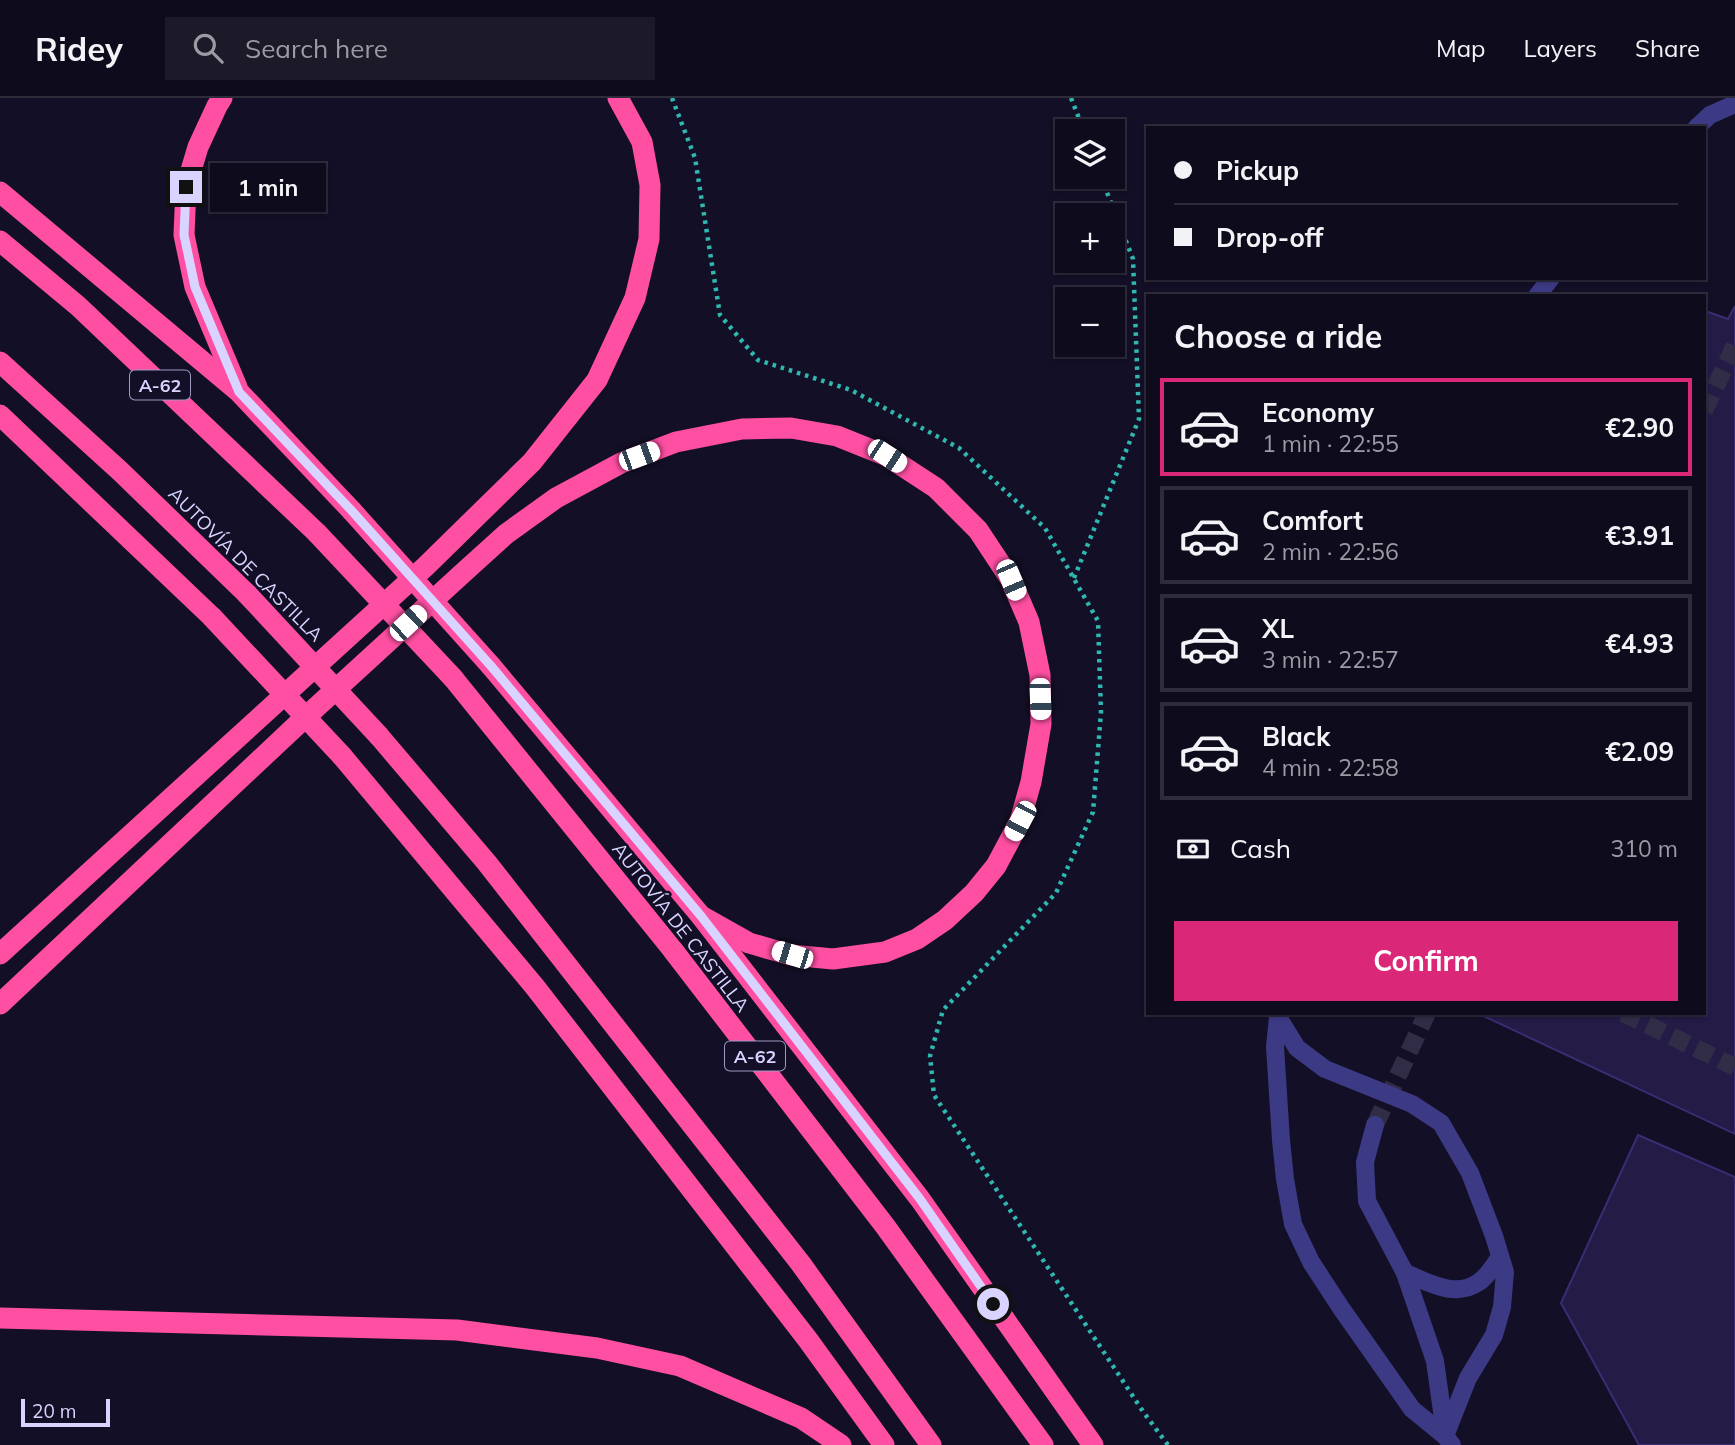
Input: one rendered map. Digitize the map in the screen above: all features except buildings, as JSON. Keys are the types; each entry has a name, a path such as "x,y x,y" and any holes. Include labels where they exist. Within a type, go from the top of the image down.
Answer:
{"highway":[{"path":"222,98 198,146 186,187 184,235 195,287 239,392"},
{"path":"0,954 426,566 532,462 597,380 635,298 649,239 650,185 642,142 618,98"},
{"path":"0,192 239,392 352,511 491,666 701,916 920,1199 1093,1445"},
{"name":"AUTOVÍA DE CASTILLA","path":"0,241 78,306 317,533 453,678 672,948 885,1226 1043,1445"},
{"name":"AUTOVÍA DE CASTILLA","path":"0,362 120,471 247,594 379,736 487,863 793,1254 932,1445"},
{"path":"0,415 212,617 342,756 535,987 799,1329 884,1445"},
{"path":"0,1004 464,572 506,534 556,498 621,463 676,442 742,429 791,428 837,436 887,456 936,488 978,530 1011,580 1029,622 1040,675 1041,724 1031,782 1020,821 996,866 974,894 945,920 917,939 885,952 833,959 792,955 749,943 701,916"},
{"path":"0,1318 457,1330 597,1348 680,1366 801,1418 841,1445"}],"street":[{"path":"1698,126 1710,115 1735,103"},
{"path":"1539,294 1549,280"},
{"path":"1278,1015 1297,1048 1325,1069 1412,1104 1441,1123 1470,1173 1505,1272 1503,1307 1494,1335 1468,1378 1448,1441"},
{"path":"1278,1015 1275,1047 1281,1140 1293,1224 1311,1262 1340,1308 1412,1409 1448,1441"},
{"path":"1375,1125 1365,1162 1367,1200 1405,1273 1435,1361 1448,1441"},
{"path":"1405,1273 1446,1289 1462,1290 1480,1282 1500,1257"}],"path":[{"path":"672,98 695,158 720,315 727,324 758,360 851,390 959,448 1045,528 1098,621 1101,712 1093,812 1056,893 943,1010 930,1056 934,1095 1144,1413 1168,1445"},
{"path":"1071,98 1079,119"},
{"path":"1074,579 1139,419 1133,259 1106,189"}],"tunnel":[{"path":"1706,407 1735,345"},
{"path":"1375,1125 1426,1015"},
{"path":"1627,1015 1735,1067"}],"route":[{"path":"186,187 184,235 195,287 239,392 352,511 491,666 701,916 920,1199 993,1304"}]}
